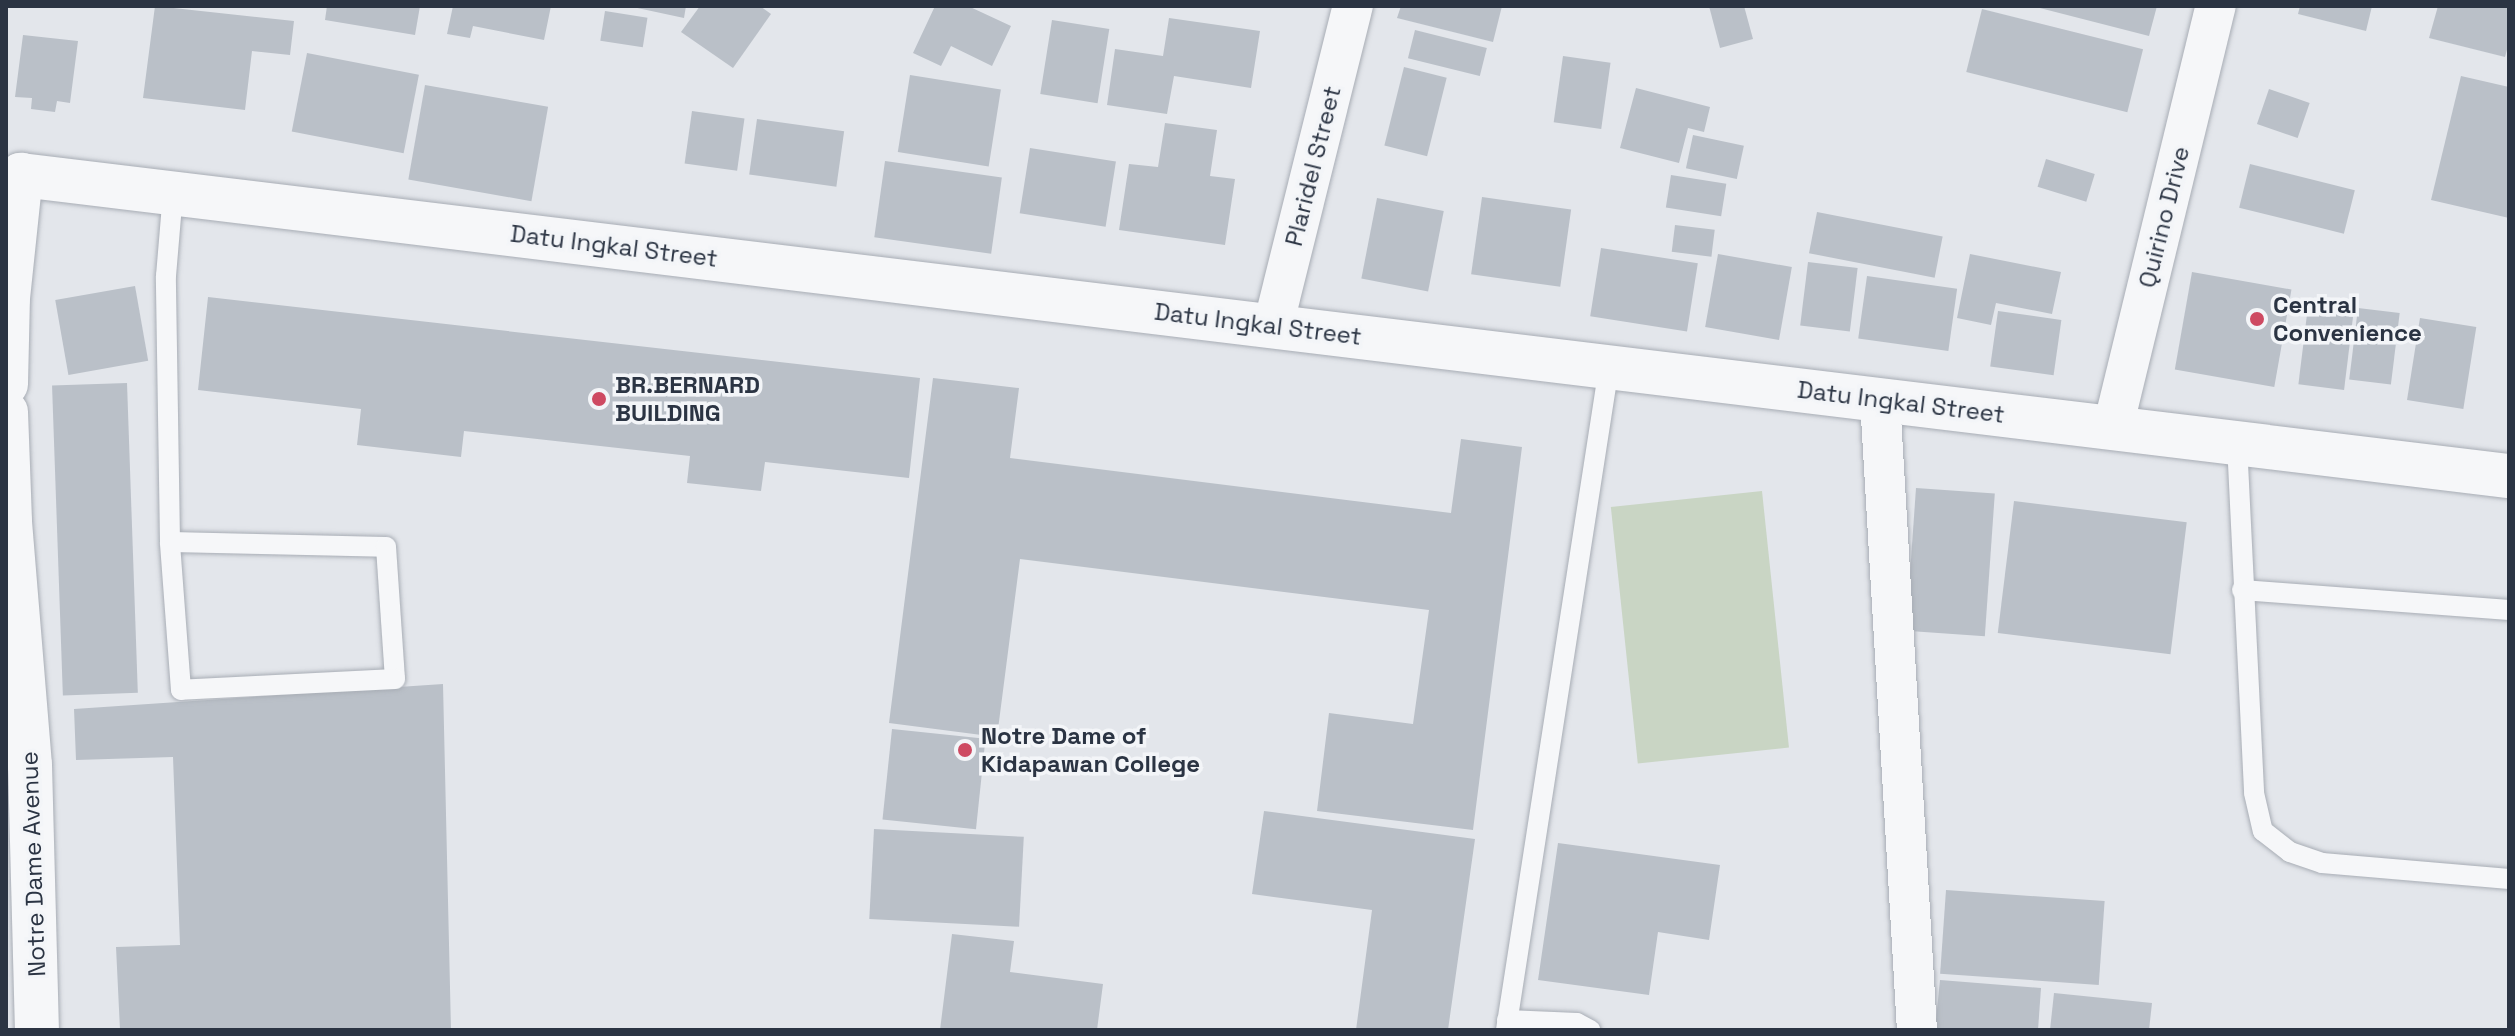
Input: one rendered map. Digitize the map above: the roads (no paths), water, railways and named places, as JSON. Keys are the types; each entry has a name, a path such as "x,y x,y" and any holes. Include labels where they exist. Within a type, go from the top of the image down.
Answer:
{"street":[{"name":"Plaridel Street","path":"1273,326 1353,6"},
{"name":"Quirino Drive","path":"2113,427 2216,6"},
{"name":"Datu Ingkal Street","path":"14,174 2509,476"},
{"path":"6,384 14,174"},
{"path":"1880,400 1917,1030"},
{"name":"Notre Dame Avenue","path":"6,412 10,522 30,765 19,853 37,1030"}],"lane":[{"path":"170,542 386,547 395,679 181,690 170,542 166,276 173,193"},
{"path":"1590,1030 1577,1023 1507,1025 1609,367"},
{"path":"2237,443 2254,793 2263,831 2290,852 2322,863 2509,879"},
{"path":"2242,590 2509,610"}],"place":[{"name":"Central Convenience","path":"2257,319"},
{"name":"BR.BERNARD BUILDING","path":"599,399"},
{"name":"Notre Dame of Kidapawan College","path":"965,750"}]}
